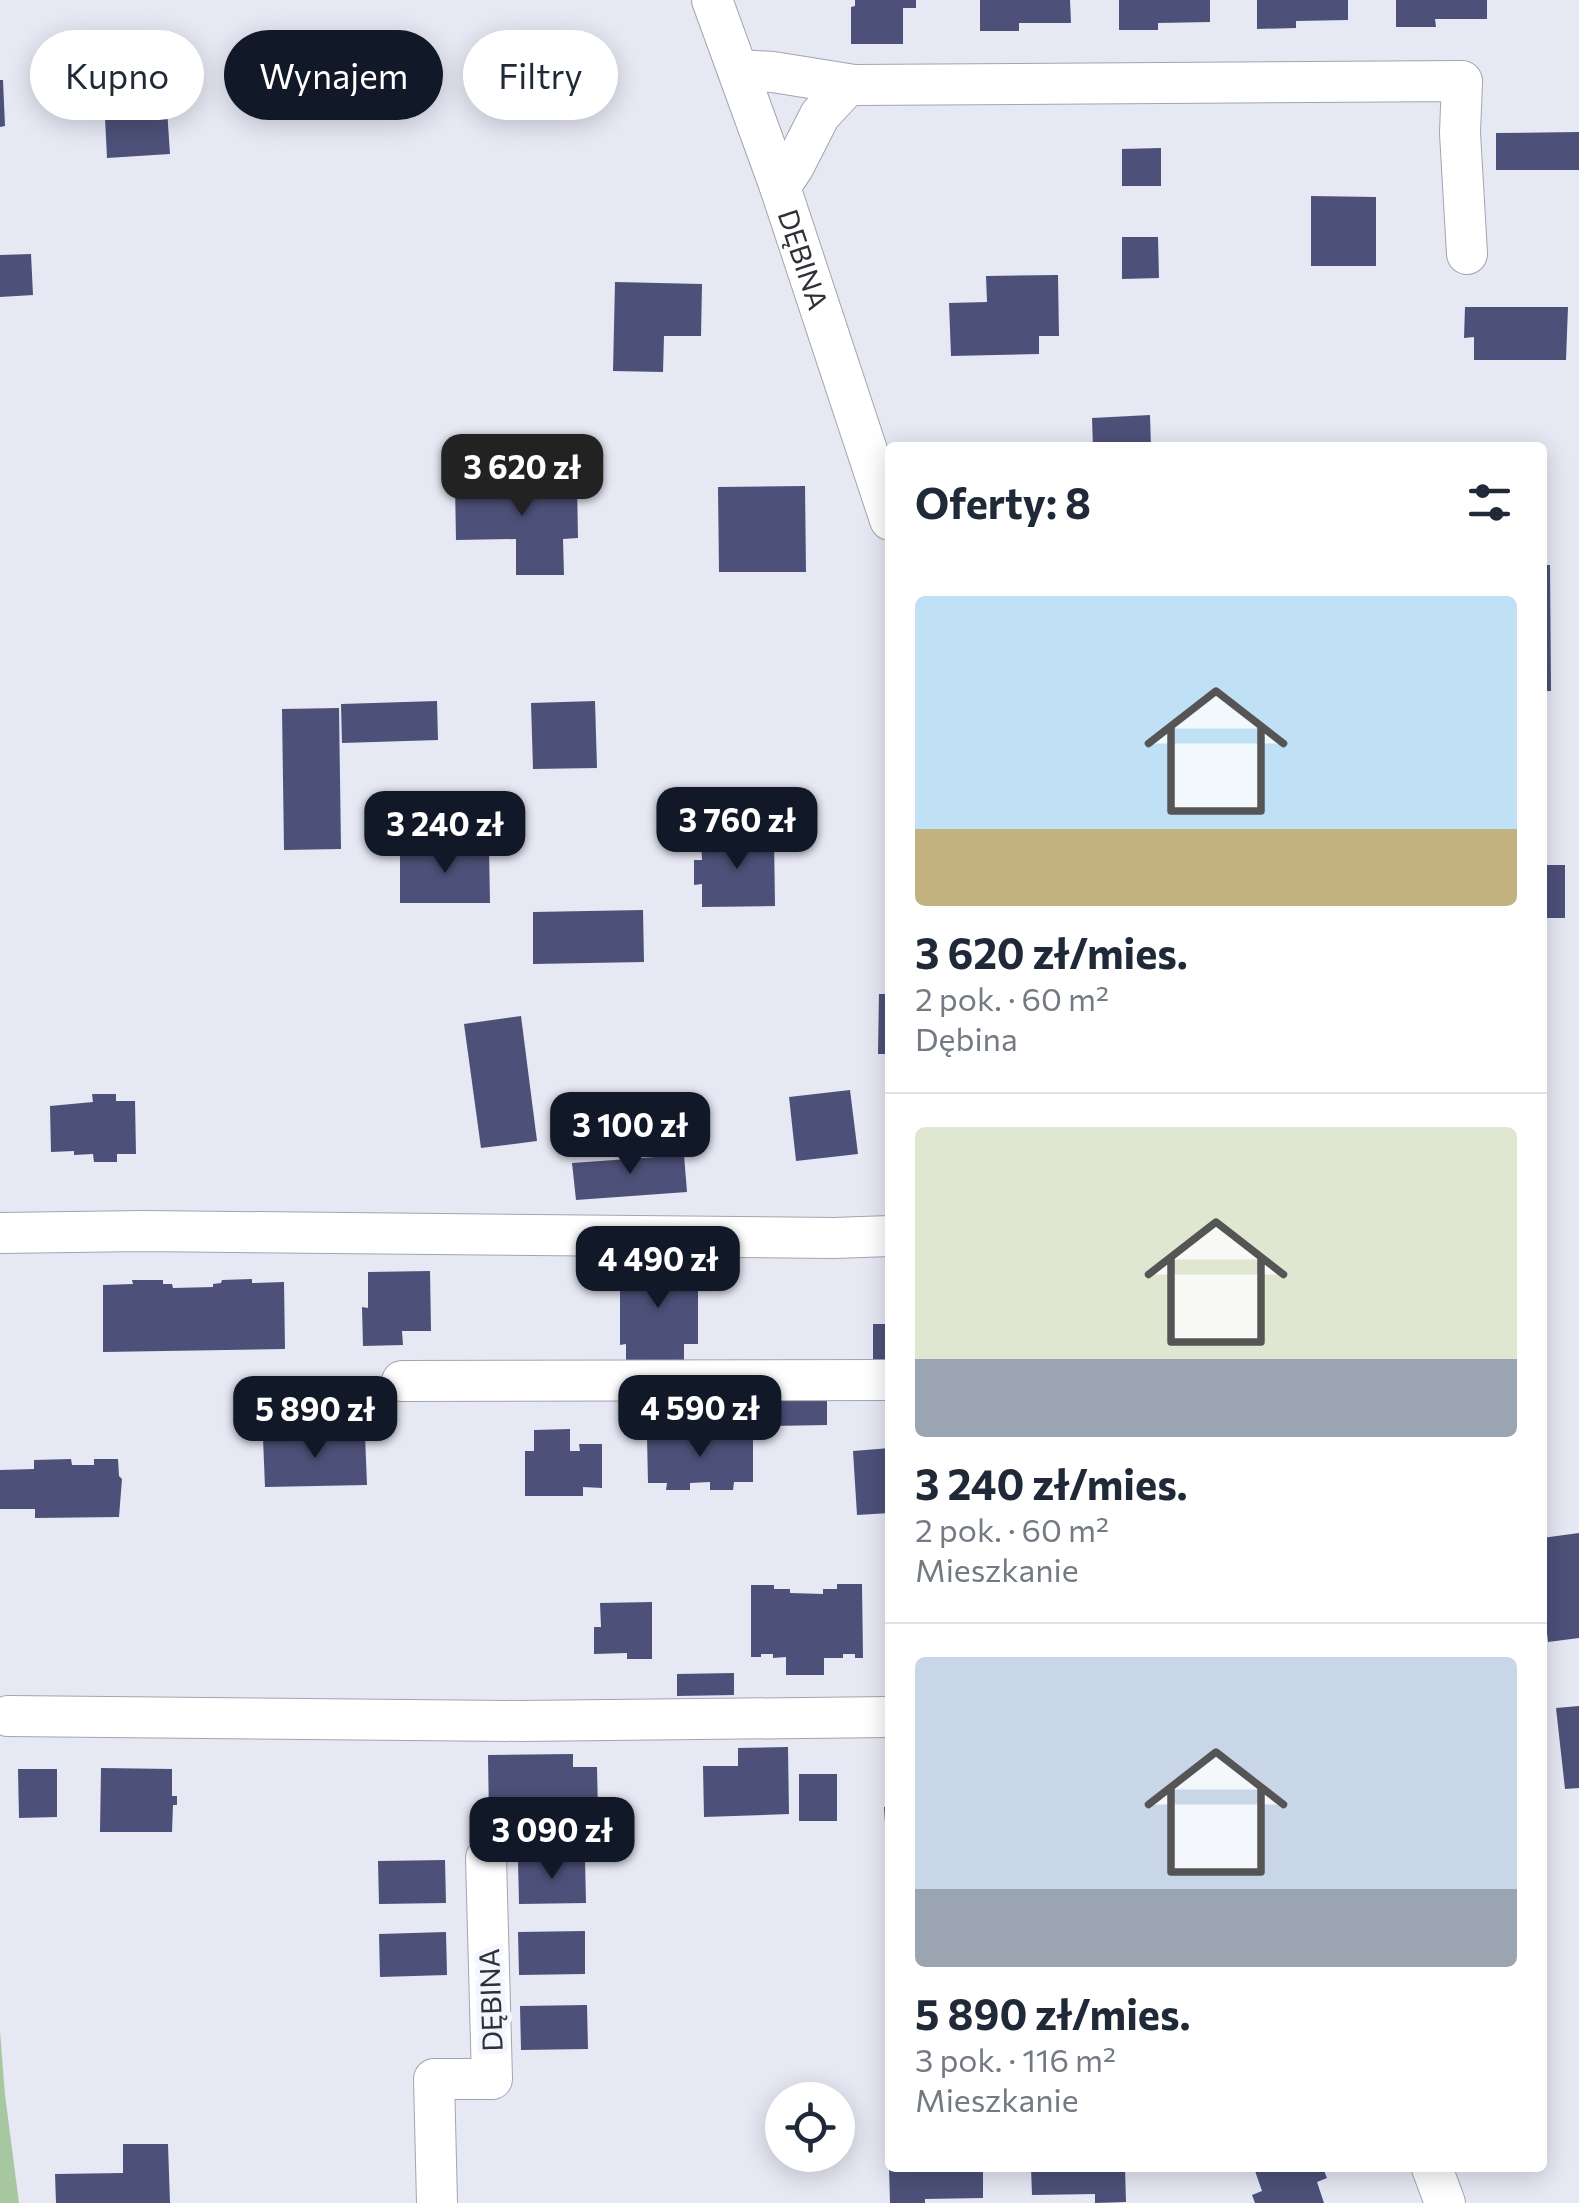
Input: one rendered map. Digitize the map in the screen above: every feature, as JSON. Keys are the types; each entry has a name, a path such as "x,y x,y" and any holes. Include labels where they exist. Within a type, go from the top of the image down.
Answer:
{"street":[{"name":"DĘBINA","path":"712,0 780,188 885,505"},
{"path":"738,70 848,85 1462,81 1460,133 1467,254"},
{"path":"780,188 820,116 848,85"},
{"path":"0,1233 143,1230 885,1236"},
{"path":"402,1381 885,1380"},
{"path":"8,1716 521,1721 885,1717"},
{"name":"DĘBINA","path":"437,2203 434,2079 492,2079 486,1858"},
{"path":"1433,2172 1445,2203"}],"green space":[{"path":"0,2031 5,2095 19,2203 0,2203"}],"building":[{"path":"855,0 916,0 916,8 903,8 903,44 851,44 851,7"},
{"path":"980,0 1070,0 1071,23 1019,23 1019,31 980,31"},
{"path":"1119,0 1210,0 1210,22 1158,23 1158,30 1119,30"},
{"path":"1257,0 1348,0 1348,20 1296,21 1296,28 1257,29"},
{"path":"1396,0 1487,0 1487,19 1435,19 1436,27 1396,27"},
{"path":"0,80 5,126 0,127"},
{"path":"105,120 168,120 170,154 107,158"},
{"path":"1579,132 1579,170 1496,170 1496,133"},
{"path":"1161,148 1161,186 1122,186 1122,149"},
{"path":"1311,196 1376,197 1376,266 1311,266"},
{"path":"1122,237 1158,237 1159,278 1122,279"},
{"path":"31,254 33,295 0,297 0,255"},
{"path":"1058,275 1059,336 1039,336 1039,354 951,356 949,303 987,302 986,276"},
{"path":"615,282 702,284 701,336 664,336 663,372 613,371"},
{"path":"1465,307 1568,307 1566,360 1474,360 1474,337 1464,338"},
{"path":"1150,415 1151,442 1093,442 1092,418"},
{"path":"514,474 554,474 555,483 577,483 578,538 563,539 564,575 516,575 516,539 456,540 455,484 514,484"},
{"path":"805,486 806,572 719,572 718,487"},
{"path":"1547,565 1550,565 1551,691 1547,691"},
{"path":"437,701 438,740 342,743 341,704"},
{"path":"595,701 597,768 533,769 531,703"},
{"path":"339,708 341,849 284,850 282,709"},
{"path":"774,837 775,906 702,907 702,884 694,885 694,860 702,860 701,838"},
{"path":"400,848 489,848 490,903 400,903"},
{"path":"1547,865 1565,865 1565,918 1547,918"},
{"path":"643,910 644,962 533,964 533,912"},
{"path":"879,994 885,994 885,1054 878,1054"},
{"path":"521,1016 537,1141 481,1148 464,1024"},
{"path":"850,1090 858,1154 796,1161 789,1097"},
{"path":"92,1094 116,1094 116,1101 135,1101 136,1154 117,1154 117,1162 94,1162 93,1154 51,1152 50,1106 93,1102"},
{"path":"684,1155 687,1192 576,1200 572,1163"},
{"path":"620,1262 698,1263 698,1344 684,1344 684,1364 626,1364 626,1344 620,1345"},
{"path":"430,1271 431,1331 402,1331 403,1345 363,1346 362,1307 368,1308 368,1272"},
{"path":"252,1279 252,1283 284,1282 285,1349 103,1352 103,1285 163,1280 163,1284 172,1284 173,1288 213,1287 222,1280"},
{"path":"873,1324 885,1324 885,1363 873,1363"},
{"path":"772,1398 827,1398 827,1425 772,1426"},
{"path":"570,1429 570,1451 580,1451 579,1444 602,1444 602,1488 583,1487 583,1496 525,1496 525,1451 534,1451 534,1430"},
{"path":"667,1430 689,1430 689,1437 710,1437 711,1430 733,1430 733,1437 753,1437 753,1482 734,1482 733,1490 710,1490 710,1482 690,1483 690,1490 666,1490 667,1483 648,1483 647,1437 667,1437"},
{"path":"365,1435 367,1485 265,1487 263,1438"},
{"path":"885,1448 885,1513 857,1515 853,1451"},
{"path":"71,1459 72,1465 94,1465 94,1459 118,1459 122,1479 119,1517 35,1518 35,1509 0,1509 0,1470 34,1469 34,1460"},
{"path":"1579,1533 1579,1638 1548,1642 1547,1537"},
{"path":"837,1584 862,1584 863,1658 843,1654 843,1658 824,1658 824,1675 786,1675 786,1657 751,1657 751,1585 774,1585 774,1589 790,1589 790,1593 823,1594 823,1589 837,1589"},
{"path":"652,1602 652,1659 627,1659 627,1653 594,1654 594,1627 601,1627 600,1603"},
{"path":"734,1673 734,1695 677,1696 677,1674"},
{"path":"1579,1706 1579,1788 1565,1789 1556,1708"},
{"path":"788,1747 789,1814 704,1817 703,1766 738,1766 738,1748"},
{"path":"573,1754 573,1767 597,1767 598,1813 573,1813 573,1818 489,1819 488,1755"},
{"path":"101,1768 172,1769 172,1796 177,1796 177,1805 173,1805 172,1832 100,1832"},
{"path":"18,1769 57,1769 57,1817 19,1818"},
{"path":"799,1774 837,1774 837,1821 799,1821"},
{"path":"585,1859 586,1903 519,1904 518,1861"},
{"path":"445,1860 446,1903 379,1904 378,1861"},
{"path":"585,1931 585,1974 519,1975 518,1932"},
{"path":"446,1932 447,1975 380,1977 379,1934"},
{"path":"587,2005 588,2049 521,2050 520,2006"},
{"path":"123,2144 168,2144 170,2203 56,2203 55,2174 123,2173"},
{"path":"889,2172 983,2172 983,2198 890,2203"},
{"path":"1031,2172 1125,2172 1126,2202 1095,2203 1095,2194 1032,2195"},
{"path":"1255,2172 1325,2172 1327,2178 1317,2182 1324,2203 1255,2203 1252,2195 1262,2191"}]}
